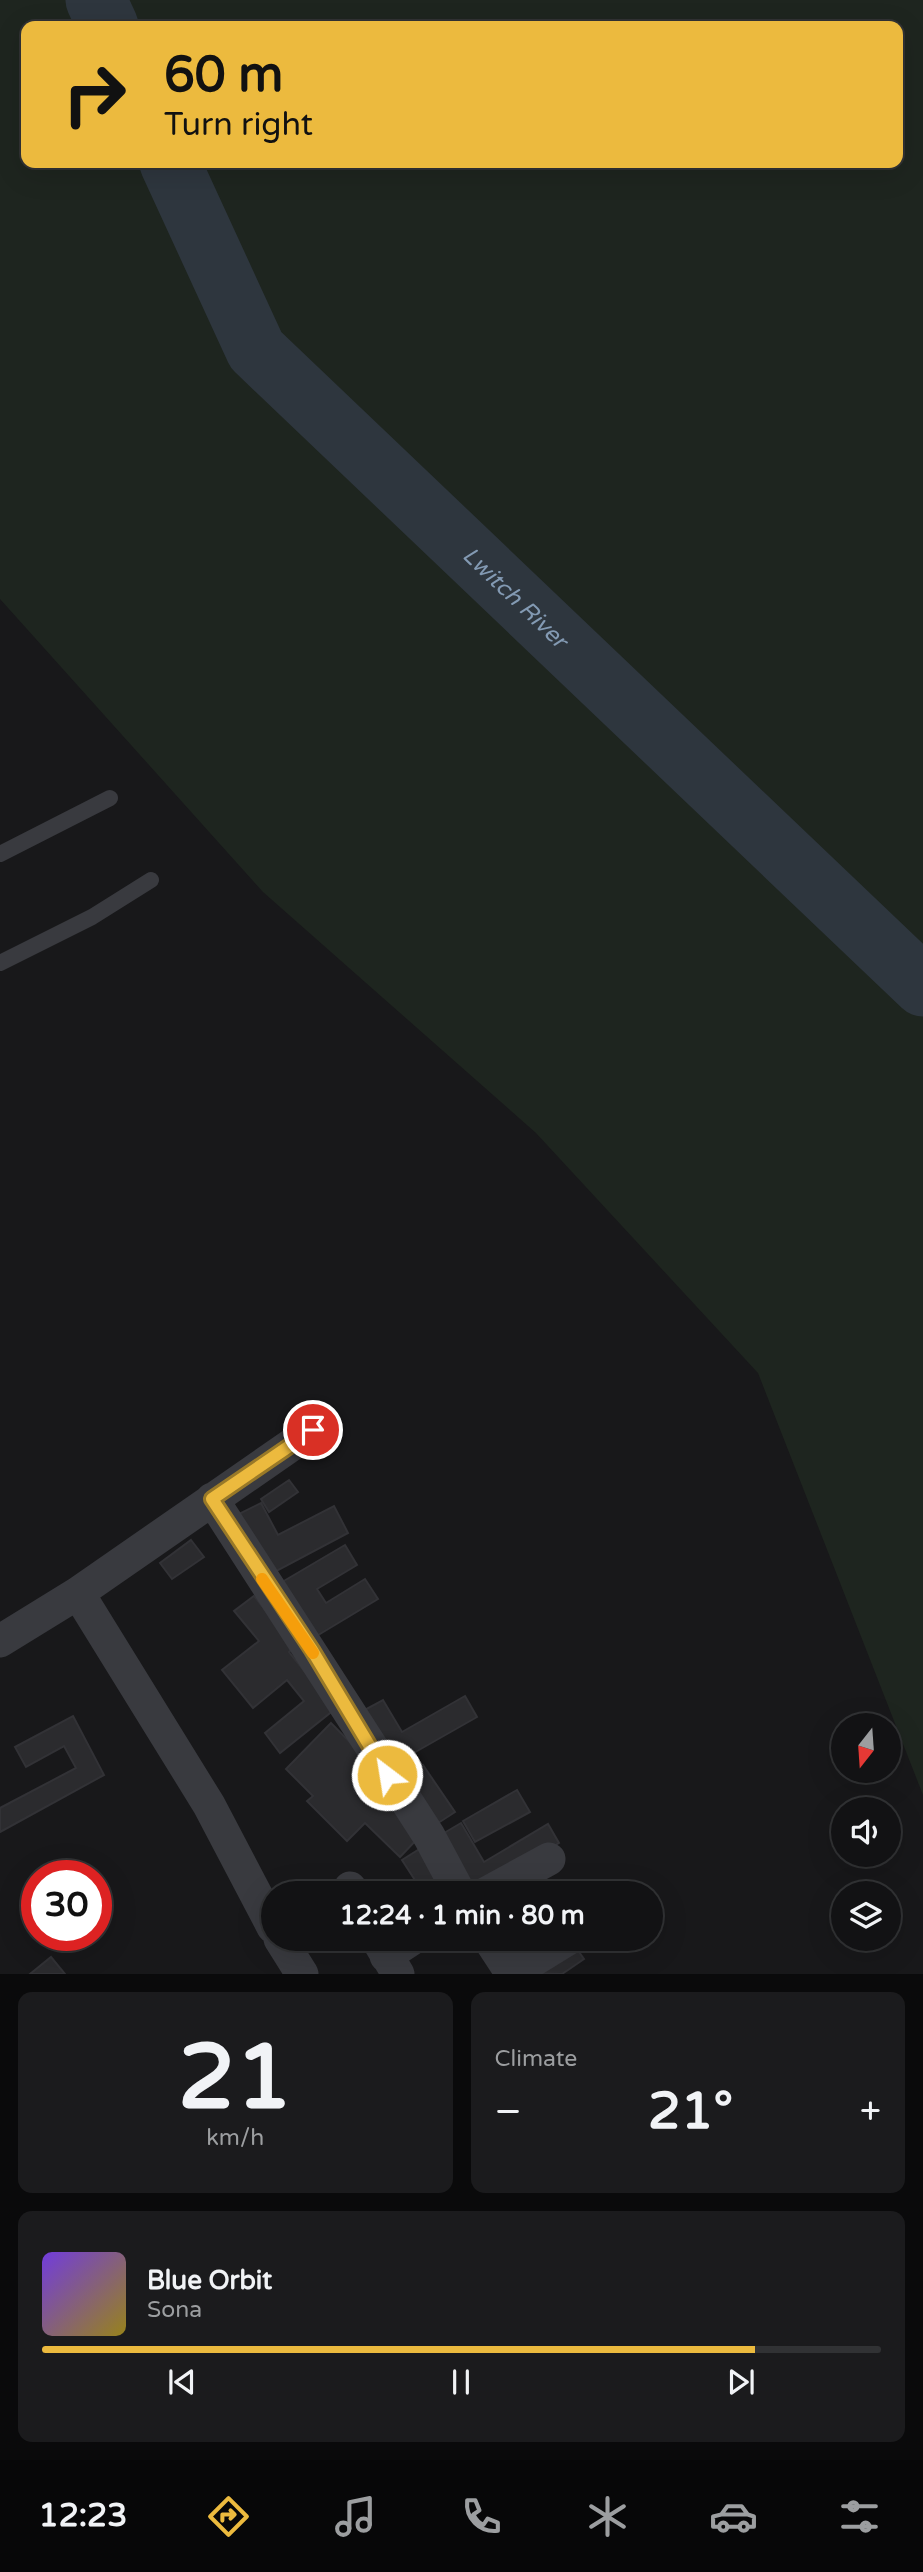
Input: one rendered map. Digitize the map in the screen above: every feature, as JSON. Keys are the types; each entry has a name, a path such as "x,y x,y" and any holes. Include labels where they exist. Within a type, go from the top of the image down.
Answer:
{"street":[{"path":"0,1641 78,1593 313,1430"},
{"path":"212,1499 429,1836 453,1881"},
{"path":"78,1593 209,1805 261,1904"},
{"path":"509,1881 549,1859"},
{"path":"288,1951 302,1973"},
{"path":"497,1951 511,1973 548,1951"}],"lane":[{"path":"0,854 110,798"},
{"path":"0,963 92,917 151,880"}],"shaded area":[{"path":"0,0 923,0 923,1795 901,1739 901,1713 891,1713 758,1373 536,1133 263,892 0,599"}],"building":[{"path":"289,1480 298,1492 269,1512 261,1499"},
{"path":"261,1503 278,1535 334,1506 348,1533 269,1575 237,1515"},
{"path":"191,1540 204,1557 172,1579 160,1563"},
{"path":"345,1545 357,1565 317,1589 326,1603 365,1579 378,1599 310,1640 277,1585"},
{"path":"254,1596 294,1647 289,1652 335,1709 280,1753 265,1733 304,1701 287,1680 253,1708 222,1670 259,1641 234,1611"},
{"path":"465,1696 477,1717 389,1767 359,1713 383,1700 402,1732"},
{"path":"73,1716 104,1775 0,1832 0,1808 76,1768 64,1746 26,1767 15,1747"},
{"path":"331,1723 376,1769 354,1791 364,1801 374,1791 420,1836 400,1857 365,1823 347,1841 307,1801 313,1796 286,1769"},
{"path":"423,1765 455,1812 432,1827 400,1781"},
{"path":"517,1790 530,1812 475,1842 463,1821"},
{"path":"461,1823 484,1862 548,1824 559,1843 494,1881 466,1881 439,1836"},
{"path":"426,1845 448,1881 416,1881 402,1860"},
{"path":"512,1951 526,1951 515,1957"},
{"path":"559,1951 578,1951 584,1959 562,1974 526,1973"},
{"path":"51,1957 65,1974 30,1974"}],"waterway":[{"name":"Lwitch River","path":"96,0 106,21"},
{"name":"Lwitch River","path":"172,168 256,350 923,986"}],"slow traffic":[{"path":"262,1579 313,1653"}],"route":[{"path":"313,1430 212,1499 312,1650 387,1775"}]}
